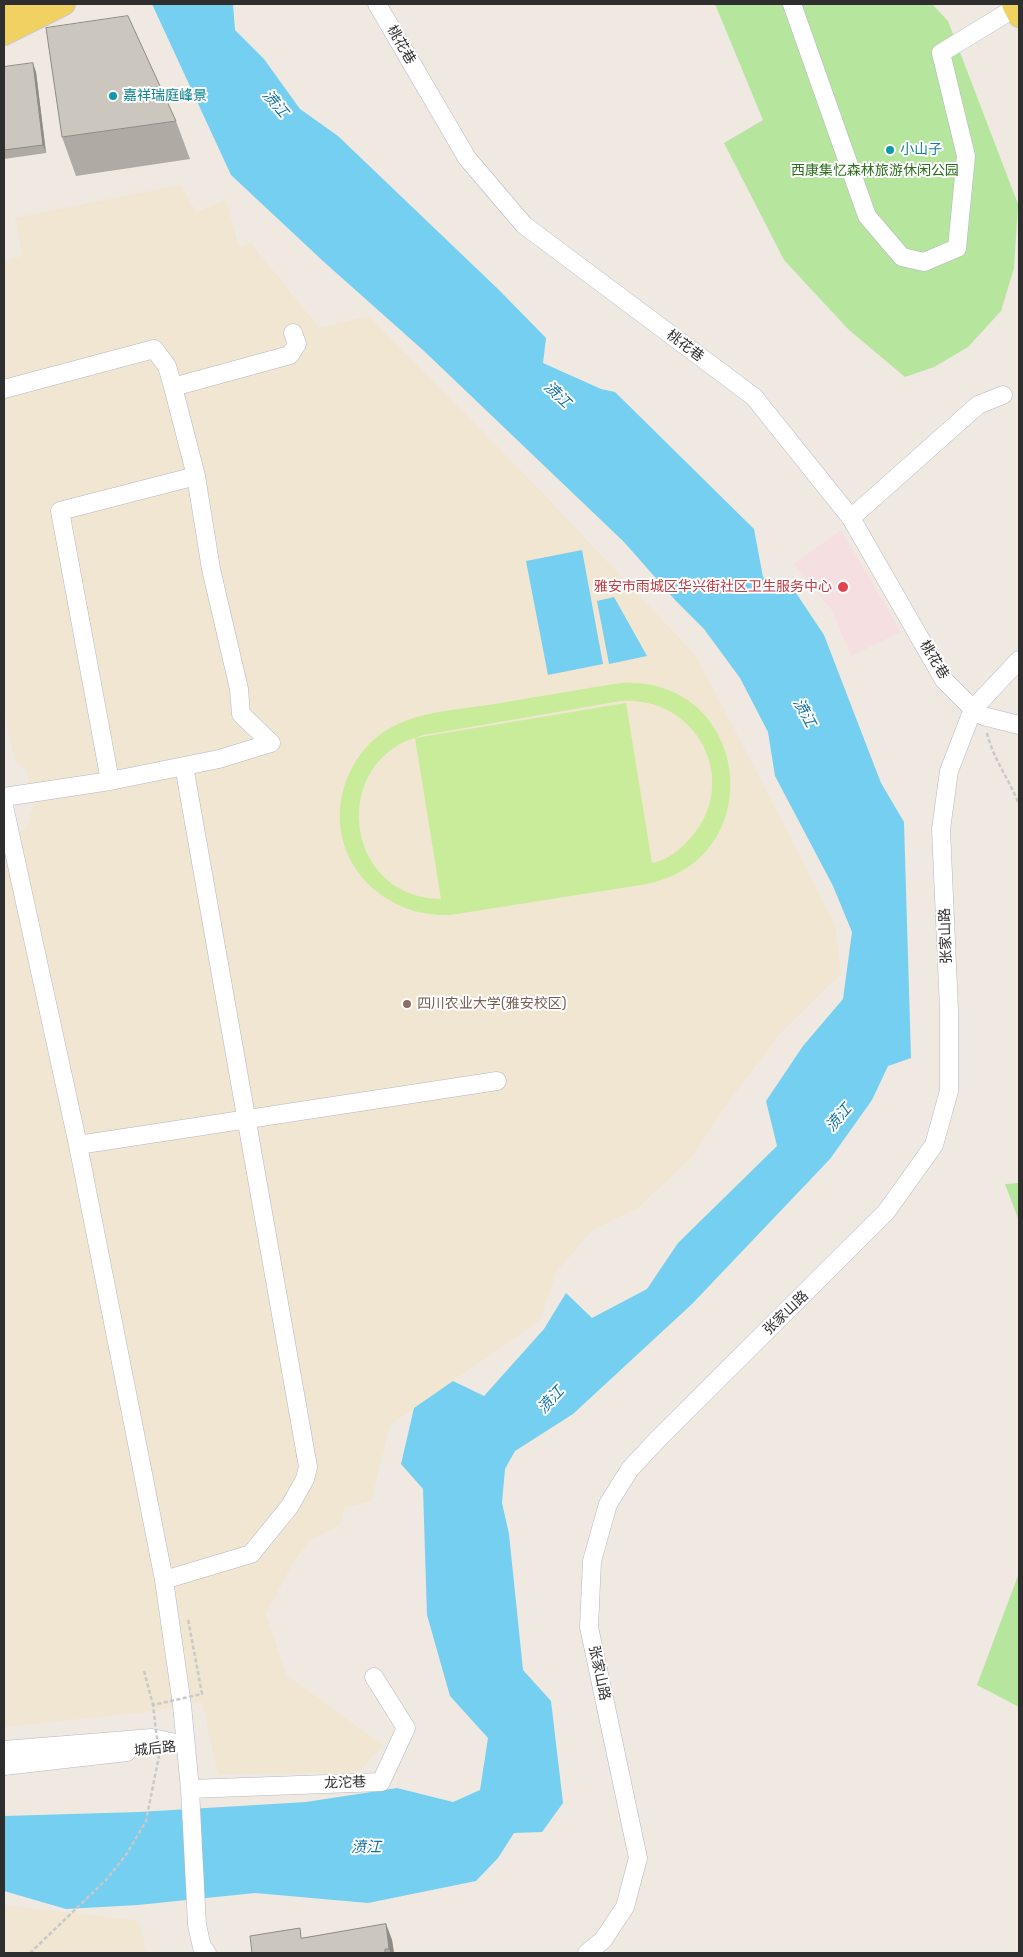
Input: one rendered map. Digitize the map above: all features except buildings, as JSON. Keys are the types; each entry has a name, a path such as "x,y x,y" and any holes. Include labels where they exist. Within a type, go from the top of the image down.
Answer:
{"main road":[{"path":"4,16 27,4"},
{"path":"4,34 64,4"}],"street":[{"name":"桃花巷","path":"377,4 467,158 524,225 754,397 851,518 944,680 978,713"},
{"path":"792,4 800,20 867,216 902,257 924,262 956,248 966,156 941,53 1016,9"},
{"path":"173,387 290,355 297,344 293,333"},
{"path":"4,389 154,348 166,366 173,387 196,476 211,569 239,689 241,714 271,743 219,759 110,781 4,797"},
{"path":"851,518 978,405 1003,395"},
{"path":"110,781 60,511 196,476"},
{"name":"张家山路","path":"586,1953 603,1940 624,1907 638,1858 589,1628 592,1561 608,1504 630,1469 659,1438 886,1212 934,1144 949,1091 949,1010 941,829 949,770 978,713 1019,660"},
{"path":"978,713 1019,725"},
{"path":"164,1580 251,1554 290,1506 305,1479 308,1468 244,1119 184,766"},
{"path":"4,806 78,1145 164,1580 190,1789 198,1951"},
{"path":"78,1145 497,1081"},
{"name":"龙沱巷","path":"190,1789 381,1782 406,1728 374,1677"},
{"name":"城后路","path":"4,1750 152,1738 185,1745"},
{"name":"城后路","path":"4,1766 185,1745"}],"path":[{"path":"978,713 1019,805"},
{"path":"152,1705 202,1694 188,1619"},
{"path":"30,1953 106,1880 126,1855 146,1821 159,1756 152,1705 144,1671"}],"shaded area":[{"name":"四川农业大学(雅安校区)","path":"181,185 196,212 226,200 239,247 251,243 319,328 369,316 536,486 697,657 835,924 841,974 780,1034 721,1112 694,1155 638,1208 592,1230 556,1273 540,1320 390,1425 371,1501 344,1508 340,1525 310,1540 294,1561 266,1614 286,1675 383,1745 357,1773 218,1774 202,1702 147,1712 4,1727 4,836 26,829 33,806 27,770 15,762 4,710 4,261 22,256 15,218"},
{"name":"雅安市雨城区华兴街社区卫生服务中心","path":"841,530 901,632 851,656 831,609 794,564"},
{"path":"4,1905 139,1921 146,1953 4,1953"}],"green space":[{"name":"西康集忆森林旅游休闲公园","path":"715,4 932,4 948,21 1018,204 1014,268 1001,311 968,347 934,367 905,377 849,330 784,260 724,143 763,120"},
{"path":"622,683 665,689 698,708 720,737 730,772 728,808 714,841 687,868 647,884 450,915 424,913 400,905 379,893 361,876 348,856 341,833 340,808 346,781 352,768 365,749 382,733 408,720 436,712","holes":["621,701 649,703 673,713 692,729 705,750 712,773 711,797 702,822 685,844 670,856 652,863 626,703 418,737","415,739 441,899 408,893 383,876 367,852 359,825 361,796 372,770 393,748"]},
{"path":"1019,1183 1019,1221 1005,1184"},
{"path":"1019,1573 1019,1707 977,1685"}],"water":[{"name":"𣸣江","path":"152,4 233,4 235,30 264,59 300,109 338,136 499,290 546,338 543,363 601,389 615,392 754,529 763,577 792,587 824,635 881,783 904,822 911,1058 888,1066 872,1100 830,1159 692,1304 573,1414 515,1451 505,1469 502,1503 509,1534 523,1670 551,1701 563,1803 542,1832 514,1833 498,1858 476,1881 368,1903 255,1893 138,1905 66,1909 4,1891 4,1816 139,1812 306,1802 397,1788 453,1802 480,1790 488,1738 450,1696 427,1615 423,1489 401,1464 414,1408 453,1381 484,1396 544,1329 566,1293 592,1318 647,1289 678,1243 777,1146 766,1101 803,1046 843,999 852,932 833,886 775,776 768,732 740,678 704,629 676,601 624,542 424,351 324,262 231,175"},
{"path":"582,550 603,664 548,675 526,561"},
{"path":"614,597 647,656 609,664 597,601"}],"place":[{"name":"嘉祥瑞庭峰景","path":"113,96"},
{"name":"小山子","path":"890,150"},
{"name":"雅安市雨城区华兴街社区卫生服务中心","path":"843,587"},
{"name":"四川农业大学(雅安校区)","path":"407,1004"}]}
